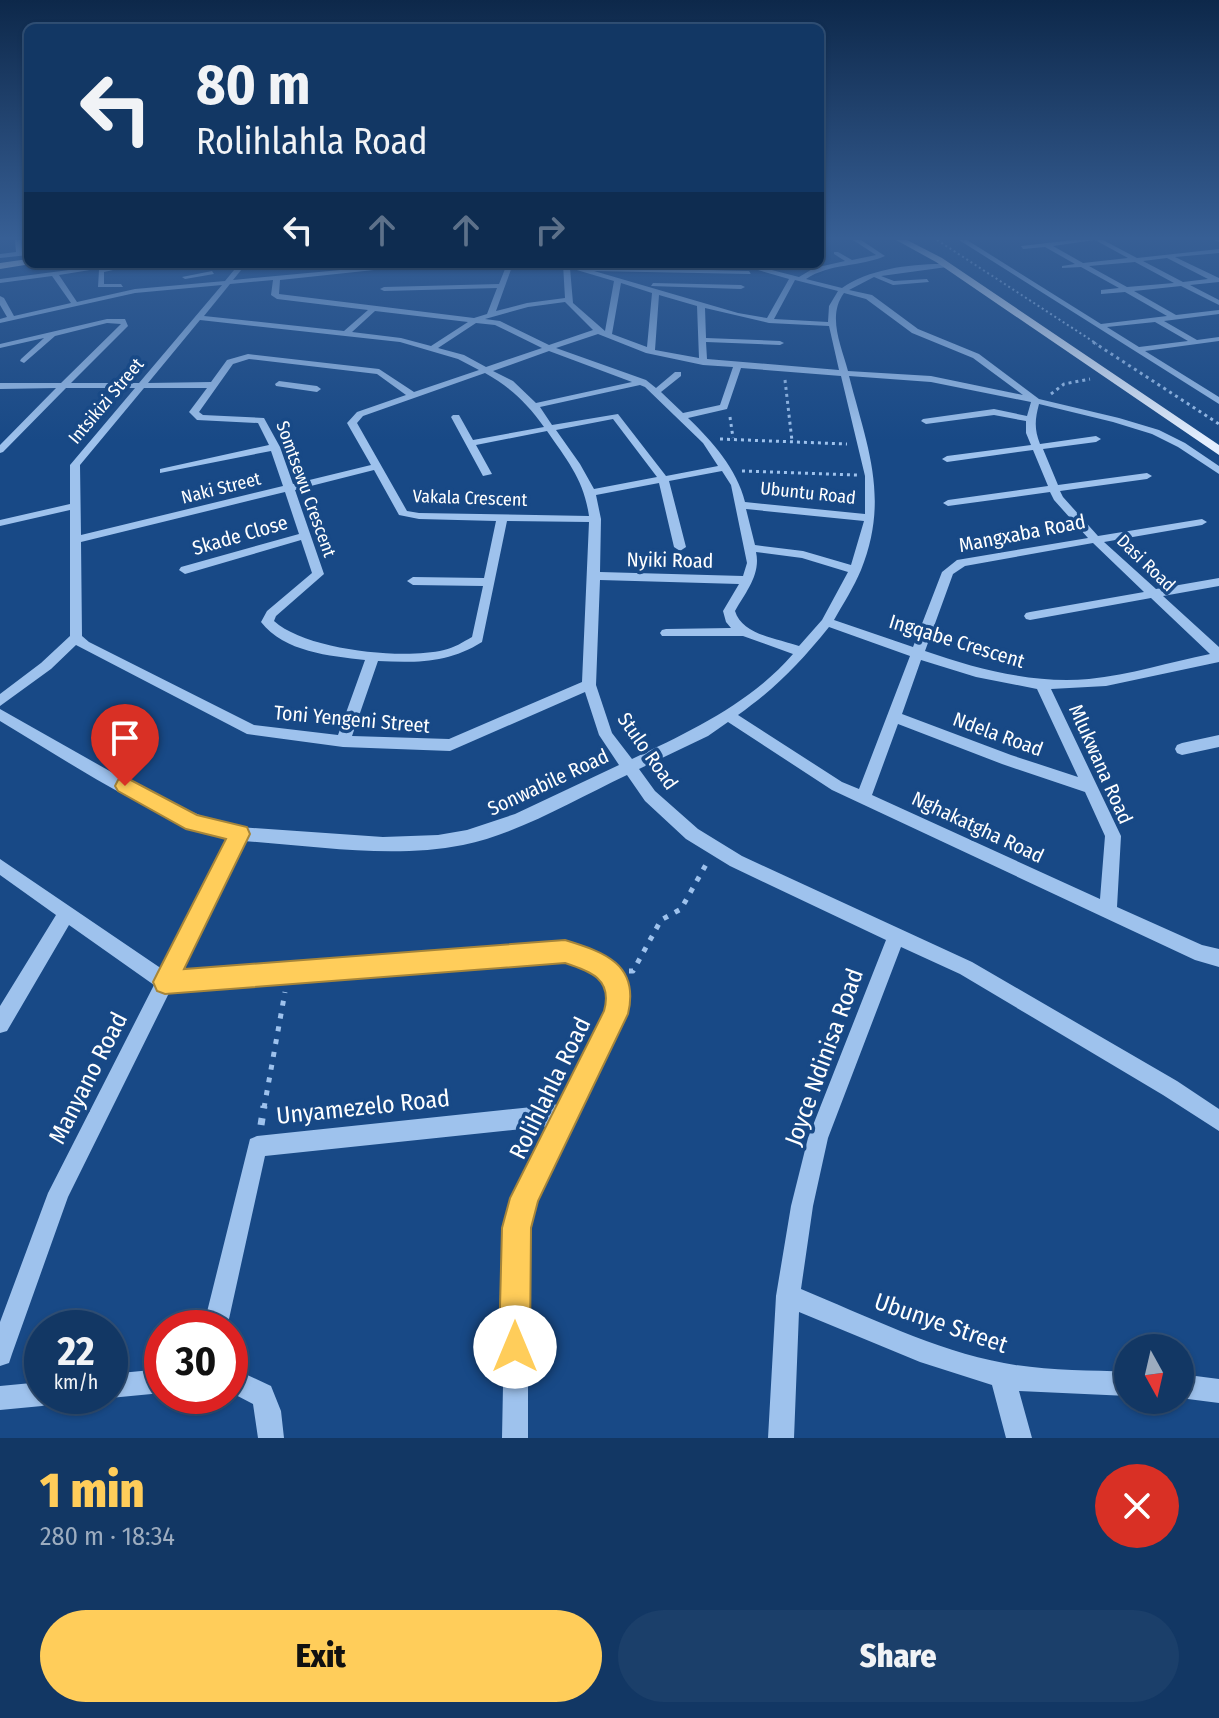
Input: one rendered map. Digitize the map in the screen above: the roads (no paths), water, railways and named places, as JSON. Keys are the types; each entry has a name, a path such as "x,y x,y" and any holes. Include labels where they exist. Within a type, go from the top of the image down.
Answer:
{"main road":[{"path":"1009,307 1219,451"}],"street":[{"path":"5,307 11,318"},
{"path":"0,321 61,307"},
{"name":"Intsikizi Street","path":"76,637 75,465 206,307"},
{"path":"373,307 504,325 548,348 643,382 657,391 707,441 723,470 736,485 752,570 729,611 732,622 744,632"},
{"path":"491,314 494,307"},
{"path":"433,348 477,319 520,307"},
{"path":"572,307 585,321 604,332 651,351 737,367 929,378 1148,430 1179,443 1219,471"},
{"path":"604,332 611,307"},
{"path":"651,351 655,307"},
{"path":"701,307 703,363"},
{"path":"720,307 774,322 832,324 830,307"},
{"path":"782,307 774,322 785,370"},
{"path":"883,307 915,331 976,356 1042,403"},
{"path":"1069,307 1219,401"},
{"path":"1157,307 1175,317"},
{"path":"346,334 381,308"},
{"path":"1099,326 1219,312"},
{"name":"Stulo Road","path":"197,317 346,334 433,348 488,369 510,383 534,406 551,429 591,493 596,519 589,685 606,735 627,767 672,819 715,849 758,872 966,968 1170,1088 1219,1121"},
{"path":"1155,319 1196,342"},
{"path":"0,346 107,321 122,321 125,324 0,450"},
{"name":"Sonwabile Road","path":"0,714 174,815 239,834 383,844 453,840 520,819 729,716 779,676 827,622 855,570 870,518 870,476 832,324"},
{"name":"Vakala Crescent","path":"596,519 403,513 352,420 360,414 412,395 604,332"},
{"path":"24,361 54,334"},
{"path":"1138,350 1219,339"},
{"path":"703,340 780,343"},
{"name":"Somtsewu Crescent","path":"412,395 379,372 319,369 244,356 230,362 195,415 261,420 275,447 318,574 271,614 267,622 272,629 321,651 373,656 438,656 460,650 478,639 502,518"},
{"path":"683,416 724,407 737,367"},
{"path":"657,391 678,374"},
{"path":"299,387 307,380"},
{"path":"534,406 643,382"},
{"path":"279,384 317,389"},
{"path":"0,386 214,385"},
{"name":"Dasi Road","path":"1042,403 1030,419 1035,447 1052,489 1096,540 1219,656"},
{"path":"926,421 994,412 1030,419"},
{"path":"471,443 615,416 663,478 680,547"},
{"path":"456,417 487,474"},
{"path":"947,459 1096,439"},
{"path":"164,471 275,447"},
{"name":"Naki Street","path":"74,540 376,467"},
{"path":"591,493 663,478 723,470"},
{"path":"948,503 1147,476"},
{"name":"Ubuntu Road","path":"742,505 870,518"},
{"path":"0,523 73,506"},
{"name":"Mangxaba Road","path":"863,798 948,572 953,567 1202,522"},
{"name":"Skade Close","path":"185,570 306,535"},
{"path":"750,548 803,555 855,570"},
{"name":"Nyiki Road","path":"594,576 745,580"},
{"path":"413,581 489,582"},
{"path":"1030,616 1219,582"},
{"name":"Ingqabe Crescent","path":"827,622 990,675 1042,684 1098,681 1219,656"},
{"path":"666,633 744,632 802,652"},
{"path":"0,701 46,666 76,637"},
{"name":"Toni Yengeni Street","path":"76,637 84,645 252,730 343,741 450,745 589,685"},
{"path":"343,741 373,656"},
{"name":"Mlukwana Road","path":"1042,684 1113,836 1108,911"},
{"name":"Nghakatgha Road","path":"729,716 819,775 863,798 1201,954 1219,958"},
{"name":"Ndela Road","path":"893,716 1091,788"},
{"path":"1182,749 1219,741"},
{"name":"Manyano Road","path":"0,1354 59,1193 239,834"},
{"path":"0,866 165,982"},
{"path":"0,1024 67,913"},
{"name":"Joyce Ndinisa Road","path":"781,1438 788,1296 802,1206 818,1138 897,934"},
{"name":"Rolihlahla Road","path":"165,982 565,952 599,962 612,973 619,1001 616,1014 525,1198 517,1228 515,1438"},
{"name":"Unyamezelo Road","path":"219,1310 257,1146 566,1114"},
{"name":"Ubunye Street","path":"788,1296 967,1366 1042,1381 1114,1384"},
{"path":"1002,1375 1019,1438"},
{"path":"248,1388 262,1395 268,1411 271,1438"},
{"path":"1194,1388 1219,1391"},
{"path":"0,1398 24,1396"}]}
